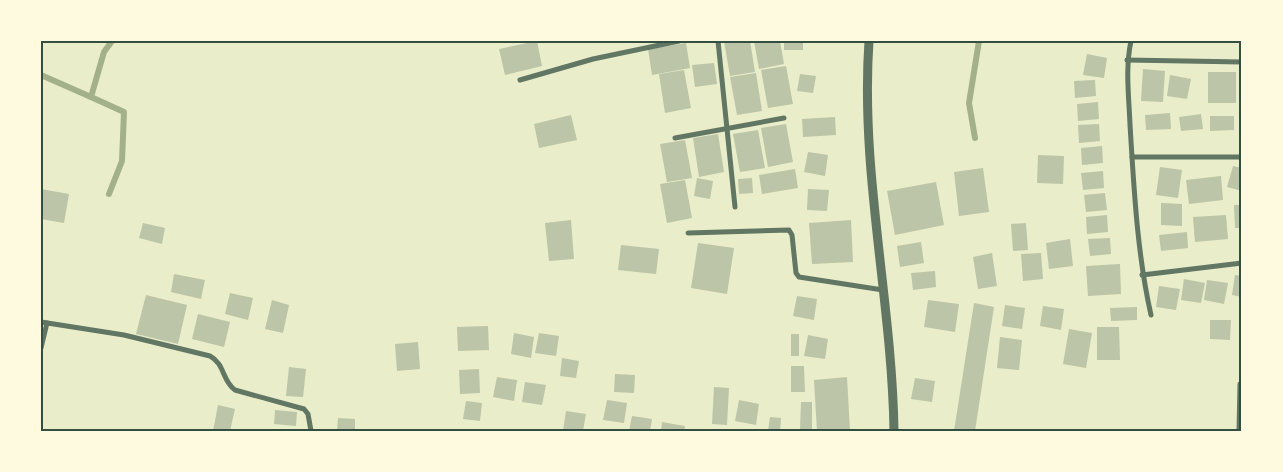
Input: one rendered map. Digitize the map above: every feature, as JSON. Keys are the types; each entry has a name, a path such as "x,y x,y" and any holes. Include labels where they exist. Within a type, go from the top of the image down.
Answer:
{"street":[{"path":"520,80 593,59 679,41"},
{"path":"718,41 735,207"},
{"path":"869,41 868,106 870,151 893,386 894,431"},
{"path":"1131,41 1127,60 1132,157 1142,275 1151,315"},
{"path":"1127,60 1242,62"},
{"path":"675,138 784,118"},
{"path":"1132,157 1242,157"},
{"path":"688,233 789,230 792,234 793,259 796,273 799,277 883,290"},
{"path":"1142,275 1242,263"},
{"path":"41,348 44,322 124,335 210,356 220,363 227,383 236,390 304,409 308,414 311,431"},
{"path":"1239,431 1240,384"}],"building":[{"path":"537,41 542,66 505,75 499,49"},
{"path":"724,41 750,41 755,72 730,76"},
{"path":"754,41 780,41 784,64 759,69"},
{"path":"784,41 803,41 803,50 784,50"},
{"path":"686,43 690,68 652,75 648,49"},
{"path":"1087,54 1107,58 1104,78 1083,75"},
{"path":"714,63 717,84 695,87 692,65"},
{"path":"786,66 793,104 768,108 761,70"},
{"path":"1143,69 1165,71 1163,102 1141,101"},
{"path":"684,70 691,108 665,113 659,74"},
{"path":"1208,72 1236,72 1236,103 1208,103"},
{"path":"756,73 762,111 737,115 730,77"},
{"path":"800,74 816,76 813,93 797,91"},
{"path":"1170,75 1191,79 1187,99 1167,96"},
{"path":"1095,80 1096,96 1075,98 1074,81"},
{"path":"1098,102 1099,119 1078,121 1077,104"},
{"path":"1170,113 1171,129 1146,130 1145,115"},
{"path":"1201,114 1203,129 1181,131 1179,117"},
{"path":"571,115 577,140 539,148 534,124"},
{"path":"1210,116 1234,116 1234,130 1210,131"},
{"path":"835,117 836,135 803,137 802,119"},
{"path":"786,124 793,162 768,167 761,128"},
{"path":"1099,124 1100,141 1079,143 1078,125"},
{"path":"758,130 765,168 740,172 733,134"},
{"path":"718,134 724,172 699,177 693,138"},
{"path":"685,140 692,178 667,182 660,144"},
{"path":"1102,146 1103,163 1082,165 1081,148"},
{"path":"808,152 828,155 825,176 804,172"},
{"path":"1038,155 1064,156 1063,184 1037,183"},
{"path":"1233,166 1242,168 1242,191 1227,187"},
{"path":"1160,167 1182,170 1178,198 1156,195"},
{"path":"983,168 989,212 959,216 954,172"},
{"path":"795,169 798,188 762,194 759,175"},
{"path":"1103,171 1104,188 1083,190 1081,173"},
{"path":"1221,176 1223,200 1189,204 1186,180"},
{"path":"697,178 713,181 710,199 694,196"},
{"path":"752,178 753,193 739,194 738,179"},
{"path":"685,180 692,218 667,223 660,184"},
{"path":"936,182 944,225 895,235 887,191"},
{"path":"41,189 69,194 64,223 41,219"},
{"path":"808,189 829,190 827,211 807,210"},
{"path":"1105,193 1107,210 1086,212 1084,195"},
{"path":"1161,203 1182,204 1182,226 1161,225"},
{"path":"1234,205 1242,205 1242,228 1235,228"},
{"path":"1107,215 1108,232 1087,234 1086,217"},
{"path":"1226,215 1228,239 1195,242 1193,217"},
{"path":"571,220 574,259 549,261 545,223"},
{"path":"851,220 853,262 812,264 809,223"},
{"path":"143,223 165,228 162,244 139,238"},
{"path":"1026,223 1028,250 1013,251 1011,224"},
{"path":"1187,232 1188,248 1161,251 1159,235"},
{"path":"1110,238 1111,254 1090,256 1088,239"},
{"path":"1070,239 1073,266 1049,269 1046,243"},
{"path":"921,242 924,263 900,267 897,246"},
{"path":"698,243 734,248 727,294 691,288"},
{"path":"621,245 659,249 656,274 618,270"},
{"path":"992,253 997,286 978,289 973,257"},
{"path":"1041,253 1043,279 1023,281 1021,254"},
{"path":"1120,264 1121,294 1088,296 1086,266"},
{"path":"935,271 936,287 913,290 911,273"},
{"path":"174,274 205,280 201,299 171,292"},
{"path":"1235,275 1242,276 1242,297 1232,295"},
{"path":"1184,279 1205,283 1201,303 1181,300"},
{"path":"1207,280 1228,283 1224,304 1204,300"},
{"path":"1159,286 1180,289 1176,310 1156,307"},
{"path":"230,293 253,298 248,320 225,314"},
{"path":"146,295 187,305 178,344 136,334"},
{"path":"797,296 817,299 814,320 793,316"},
{"path":"272,300 289,305 283,333 265,329"},
{"path":"928,300 959,304 955,332 924,327"},
{"path":"974,303 994,307 975,431 954,431"},
{"path":"1005,305 1025,308 1022,329 1002,326"},
{"path":"1043,306 1064,309 1061,330 1040,326"},
{"path":"1137,307 1137,320 1111,321 1110,308"},
{"path":"198,314 230,322 224,347 192,339"},
{"path":"1210,320 1231,320 1230,340 1210,339"},
{"path":"488,326 489,350 458,351 457,327"},
{"path":"1097,327 1119,327 1120,360 1097,360"},
{"path":"1069,329 1092,333 1086,368 1063,364"},
{"path":"514,333 534,337 531,358 511,354"},
{"path":"539,333 559,336 556,356 535,353"},
{"path":"791,334 799,334 799,356 791,356"},
{"path":"808,335 828,339 825,359 804,356"},
{"path":"1000,337 1022,340 1019,370 997,368"},
{"path":"418,342 420,369 397,371 395,344"},
{"path":"562,358 579,361 576,378 560,376"},
{"path":"791,366 804,366 805,392 791,392"},
{"path":"289,367 306,369 303,397 286,396"},
{"path":"479,369 480,393 460,394 459,370"},
{"path":"615,374 635,375 634,393 614,392"},
{"path":"497,377 517,380 514,401 493,397"},
{"path":"847,377 850,431 817,431 814,380"},
{"path":"915,378 935,381 932,402 911,399"},
{"path":"525,382 546,385 542,405 522,402"},
{"path":"714,387 729,388 727,425 712,424"},
{"path":"607,400 627,403 624,423 603,420"},
{"path":"739,400 759,404 756,425 735,421"},
{"path":"466,401 482,403 480,421 463,419"},
{"path":"801,402 812,402 812,430 800,430"},
{"path":"218,405 235,409 230,431 213,431"},
{"path":"275,410 297,412 296,426 274,424"},
{"path":"566,411 586,414 583,431 563,431"},
{"path":"632,416 652,419 650,431 629,431"},
{"path":"770,417 781,418 780,431 768,431"},
{"path":"338,418 355,419 355,431 337,431"},
{"path":"662,422 685,426 684,431 661,431"}],"waterway":[{"path":"109,194 122,161 124,112 91,97 104,52 112,41"},
{"path":"975,138 969,103 979,41"},
{"path":"41,75 91,97"}]}
